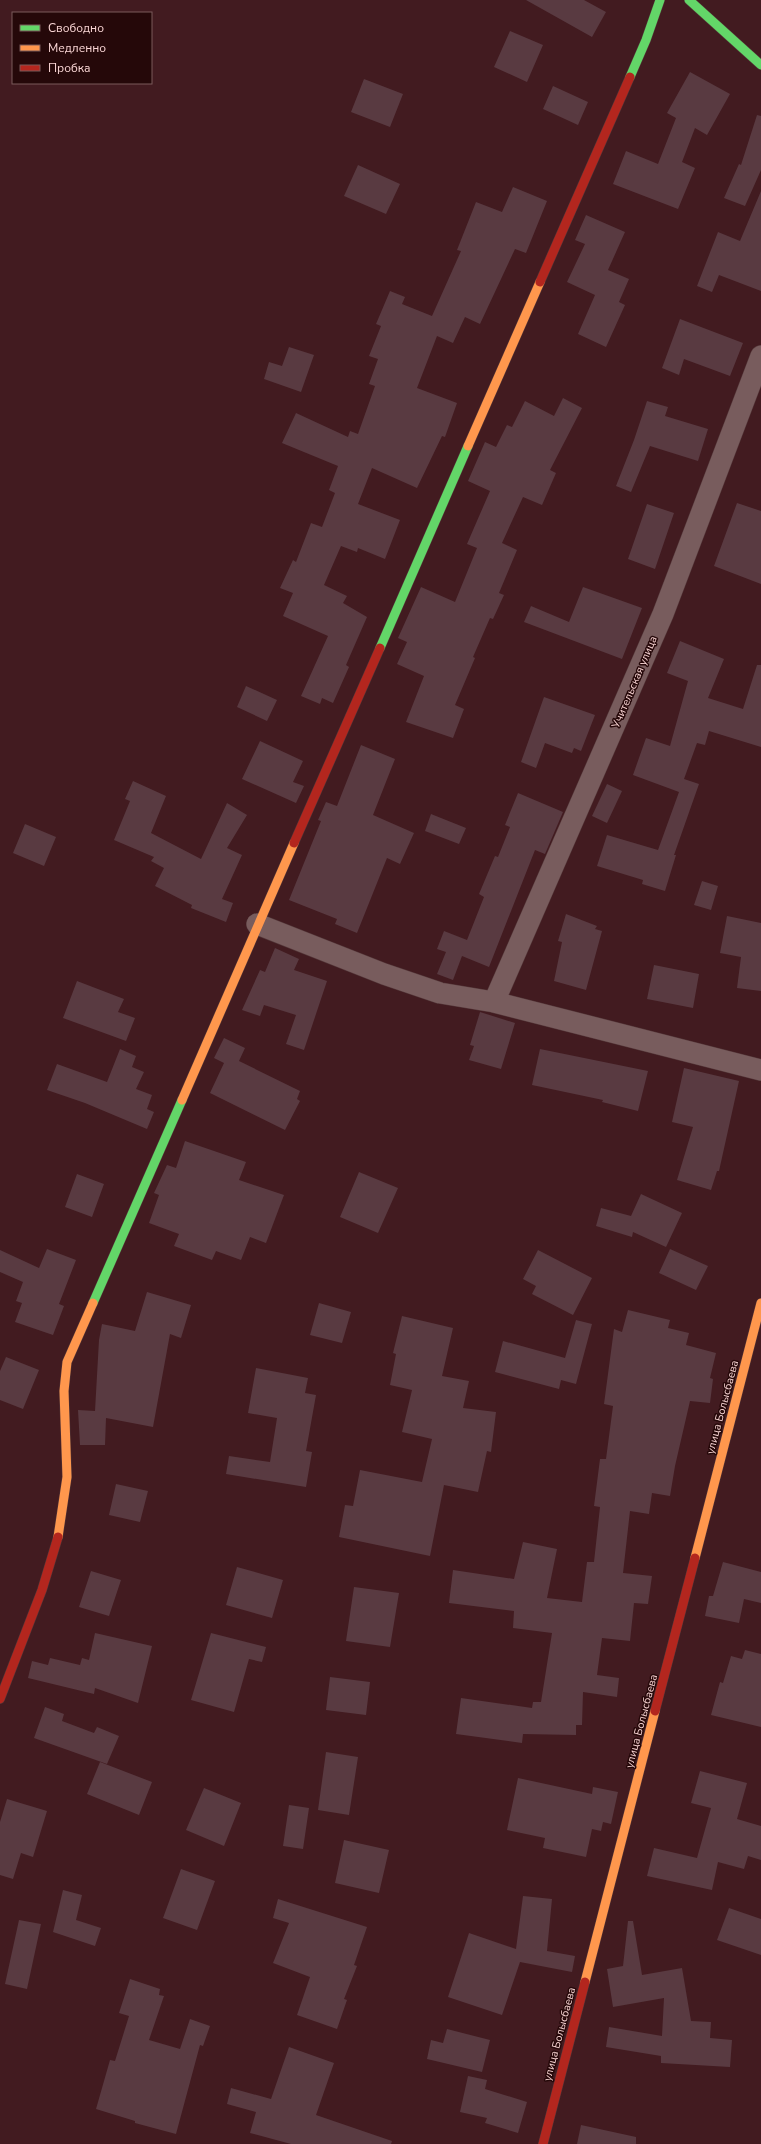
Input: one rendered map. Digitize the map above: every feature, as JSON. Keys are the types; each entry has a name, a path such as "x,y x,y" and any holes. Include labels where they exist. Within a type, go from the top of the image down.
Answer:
{"street":[{"path":"0,1699 45,1586 59,1540 67,1477 68,1433 63,1382 67,1362 257,924 646,40 660,0"},
{"path":"689,0 761,65"},
{"name":"Учительская улица","path":"494,1002 663,614 761,356"},
{"path":"257,924 384,974 440,993 494,1002 761,1070"},
{"name":"улица Болысбаева","path":"543,2144 761,1303"}],"building":[{"path":"526,0 584,0 606,12 592,37"},
{"path":"510,31 543,45 527,82 494,67"},
{"path":"690,72 730,94 707,135 695,128 682,162 695,168 678,209 613,184 626,151 658,164 676,118 667,113"},
{"path":"364,79 403,94 390,127 351,112"},
{"path":"553,86 588,102 578,125 543,109"},
{"path":"757,115 761,116 761,170 745,206 724,198 739,164 741,165"},
{"path":"358,165 400,184 386,214 344,196"},
{"path":"513,187 547,201 526,253 515,249 480,324 465,317 453,343 437,336 417,388 457,403 445,437 442,436 417,488 372,468 358,504 400,520 385,559 358,548 357,552 341,546 324,585 347,596 343,603 367,617 346,665 349,667 333,703 322,698 320,704 301,696 328,636 283,616 293,593 280,588 293,560 296,562 311,523 322,527 335,493 329,490 338,466 282,443 296,413 348,437 350,431 358,434 375,386 369,384 378,359 369,356 381,326 376,324 390,291 405,297 402,304 432,316 461,251 457,250 476,202 502,212"},
{"path":"761,191 761,291 719,275 712,292 697,286 718,232 740,241"},
{"path":"586,215 625,232 608,270 629,279 619,302 625,305 606,347 578,334 595,295 567,282 585,244 575,240"},
{"path":"680,319 743,343 730,376 684,359 679,375 662,368"},
{"path":"289,347 314,355 301,392 264,379 269,362 282,366"},
{"path":"563,398 582,408 550,470 556,473 542,505 523,497 502,543 517,550 499,593 504,595 493,619 490,618 473,657 475,658 455,705 464,709 453,738 406,722 424,676 397,664 407,642 398,638 421,587 455,602 477,548 467,544 490,491 468,481 485,442 496,447 507,425 512,427 525,401 554,416"},
{"path":"647,401 668,407 665,416 708,429 698,461 650,446 631,492 616,486"},
{"path":"737,503 761,511 761,584 714,566"},
{"path":"647,504 674,513 655,569 628,559"},
{"path":"583,587 642,608 622,659 524,622 531,606 569,622"},
{"path":"680,641 724,659 708,698 743,709 757,665 761,665 761,747 709,731 705,745 697,743 684,779 699,784 674,855 676,855 665,891 642,884 643,880 597,866 607,835 658,850 679,792 633,775 646,738 670,746 688,681 667,673"},
{"path":"246,686 277,700 267,721 237,707"},
{"path":"544,697 595,715 581,751 574,748 572,753 545,743 536,768 521,762"},
{"path":"260,741 303,761 293,782 304,786 296,803 242,779"},
{"path":"361,745 395,759 373,815 414,833 400,864 387,858 357,933 335,924 337,919 289,900 321,821 318,820 326,802 337,806"},
{"path":"133,781 166,796 151,833 201,859 227,803 247,815 227,848 242,855 222,899 233,903 226,922 191,908 192,905 155,886 164,868 151,861 154,857 114,840 130,801 125,799"},
{"path":"607,784 622,791 607,823 592,816"},
{"path":"518,793 563,812 545,854 535,850 489,967 462,956 453,980 437,974 446,952 437,949 444,931 467,940 484,897 479,894 495,856 498,857 510,827 505,825"},
{"path":"431,814 466,828 459,844 425,831"},
{"path":"25,824 56,837 44,866 13,853"},
{"path":"702,881 718,886 711,910 694,905"},
{"path":"566,914 597,926 595,929 602,931 586,990 554,981 562,942 558,941"},
{"path":"727,916 761,923 761,991 737,988 741,957 720,953"},
{"path":"275,948 299,959 294,970 327,981 304,1050 286,1044 296,1015 264,1005 260,1016 242,1010 260,970 265,972"},
{"path":"654,965 699,974 693,1008 647,999"},
{"path":"77,981 124,999 118,1012 135,1018 126,1041 63,1018"},
{"path":"480,1012 515,1023 501,1069 469,1060 474,1046 470,1045"},
{"path":"224,1038 245,1048 239,1061 300,1091 297,1099 300,1101 285,1130 210,1093 224,1063 214,1058"},
{"path":"120,1049 136,1056 132,1067 144,1072 136,1089 152,1095 147,1109 154,1112 147,1129 85,1103 47,1090 57,1064 107,1082"},
{"path":"540,1049 648,1071 638,1111 602,1102 603,1100 532,1085"},
{"path":"684,1068 739,1081 719,1171 717,1171 711,1190 677,1180 693,1127 672,1122"},
{"path":"185,1141 246,1162 239,1180 284,1195 266,1243 250,1237 241,1260 216,1251 212,1260 174,1246 179,1234 149,1223 159,1195 154,1193 167,1165 176,1168"},
{"path":"359,1172 398,1188 378,1233 340,1217"},
{"path":"77,1174 104,1184 92,1217 65,1207"},
{"path":"641,1194 682,1213 666,1247 633,1232 632,1237 596,1226 601,1208 631,1216"},
{"path":"47,1249 76,1260 59,1304 64,1306 53,1335 15,1322 22,1303 16,1301 23,1282 0,1272 0,1250 39,1268"},
{"path":"670,1249 708,1266 696,1290 659,1273"},
{"path":"538,1250 592,1278 573,1315 532,1294 536,1286 523,1279"},
{"path":"147,1292 191,1305 181,1338 170,1334 153,1427 106,1418 105,1445 80,1445 78,1410 95,1411 99,1340 102,1324 135,1331"},
{"path":"319,1303 351,1312 342,1343 310,1335"},
{"path":"628,1310 670,1320 668,1328 689,1333 686,1345 716,1353 710,1378 713,1379 710,1403 690,1401 675,1466 670,1496 652,1493 649,1514 630,1511 623,1573 652,1576 648,1604 634,1603 630,1641 602,1638 597,1675 619,1678 617,1697 583,1692 582,1725 576,1725 576,1735 523,1734 522,1743 456,1734 461,1698 532,1708 533,1702 541,1702 552,1633 513,1628 514,1611 449,1603 453,1570 514,1579 523,1542 557,1549 547,1598 582,1602 587,1562 594,1562 600,1507 594,1506 600,1459 606,1459 613,1406 604,1404 614,1329 622,1332"},
{"path":"402,1316 453,1328 442,1376 469,1381 463,1408 496,1412 491,1452 487,1451 478,1492 444,1485 430,1556 339,1537 345,1505 353,1506 360,1470 422,1482 432,1439 402,1432 412,1390 390,1385 396,1354 393,1353"},
{"path":"576,1320 592,1324 576,1384 561,1380 559,1389 495,1372 503,1341 565,1358"},
{"path":"6,1357 39,1370 23,1409 0,1400 0,1371"},
{"path":"256,1368 308,1378 305,1393 316,1395 306,1451 312,1452 306,1487 226,1474 229,1456 270,1462 277,1418 248,1413"},
{"path":"116,1484 148,1491 140,1522 109,1515"},
{"path":"723,1562 761,1572 761,1603 744,1599 739,1623 705,1616 709,1596 713,1596"},
{"path":"237,1567 283,1580 272,1618 226,1605"},
{"path":"91,1571 121,1580 109,1616 79,1607"},
{"path":"354,1587 399,1593 390,1647 346,1641"},
{"path":"95,1633 152,1646 138,1703 95,1688 94,1694 28,1678 32,1661 48,1665 50,1658 80,1665 82,1658 89,1660"},
{"path":"211,1633 266,1647 262,1662 249,1659 234,1712 191,1700"},
{"path":"745,1650 761,1654 761,1727 711,1715 720,1682 723,1683 731,1656 742,1659"},
{"path":"330,1677 370,1682 366,1715 326,1710"},
{"path":"45,1707 64,1714 62,1721 94,1733 97,1727 119,1736 107,1764 34,1738"},
{"path":"326,1752 358,1757 349,1815 318,1810"},
{"path":"100,1762 152,1782 139,1815 87,1794"},
{"path":"700,1771 747,1783 737,1819 761,1826 761,1860 748,1856 744,1869 718,1862 712,1890 647,1876 654,1848 697,1858 711,1808 691,1803"},
{"path":"518,1778 592,1794 593,1787 618,1792 611,1824 603,1822 601,1831 592,1829 586,1857 543,1848 545,1838 507,1830"},
{"path":"204,1788 241,1803 224,1846 186,1830"},
{"path":"7,1799 47,1811 33,1857 21,1853 13,1879 0,1875 0,1822"},
{"path":"289,1805 309,1808 303,1849 283,1846"},
{"path":"344,1840 389,1850 379,1893 335,1883"},
{"path":"181,1869 215,1881 197,1930 163,1918"},
{"path":"63,1890 82,1895 76,1920 101,1928 95,1946 53,1932"},
{"path":"523,1896 552,1899 547,1951 575,1956 572,1972 520,1962 502,2015 448,1997 469,1933 516,1949"},
{"path":"278,1899 367,1927 354,1965 357,1966 344,1999 347,2000 337,2029 297,2015 310,1977 273,1963 289,1923 273,1918"},
{"path":"729,1908 761,1919 761,1955 717,1940"},
{"path":"19,1920 41,1924 27,1989 5,1984"},
{"path":"628,1921 633,1921 642,1975 682,1968 691,2021 711,2022 710,2038 732,2040 730,2067 661,2063 661,2056 606,2047 609,2027 662,2036 664,1998 613,2007 607,1969 623,1966"},
{"path":"130,1979 160,1989 159,1995 164,1996 149,2040 180,2049 190,2019 210,2026 203,2046 200,2045 176,2134 135,2123 135,2121 96,2109 110,2060 115,2061 129,2016 119,2013"},
{"path":"447,2029 490,2040 482,2072 427,2059 431,2040 443,2043"},
{"path":"289,2047 334,2063 316,2115 392,2141 391,2144 291,2144 250,2133 256,2112 227,2104 231,2088 271,2099"},
{"path":"468,2076 487,2080 485,2089 527,2102 518,2133 485,2123 487,2118 460,2112"},
{"path":"581,2125 636,2137 636,2144 577,2144"}],"traffic: fast":[{"path":"630,77 646,40 660,0"},
{"path":"689,0 761,65"},
{"path":"380,648 468,446"},
{"path":"93,1303 182,1100"}],"traffic: slow":[{"path":"468,446 540,282"},
{"path":"182,1100 294,843"},
{"path":"58,1537 67,1477 64,1391 67,1362 93,1303"},
{"path":"695,1558 761,1303"},
{"path":"585,1982 655,1711"}],"traffic: jam":[{"path":"540,282 630,77"},
{"path":"294,843 380,648"},
{"path":"0,1699 42,1590 58,1537"},
{"path":"655,1711 695,1558"},
{"path":"543,2144 585,1982"}]}
